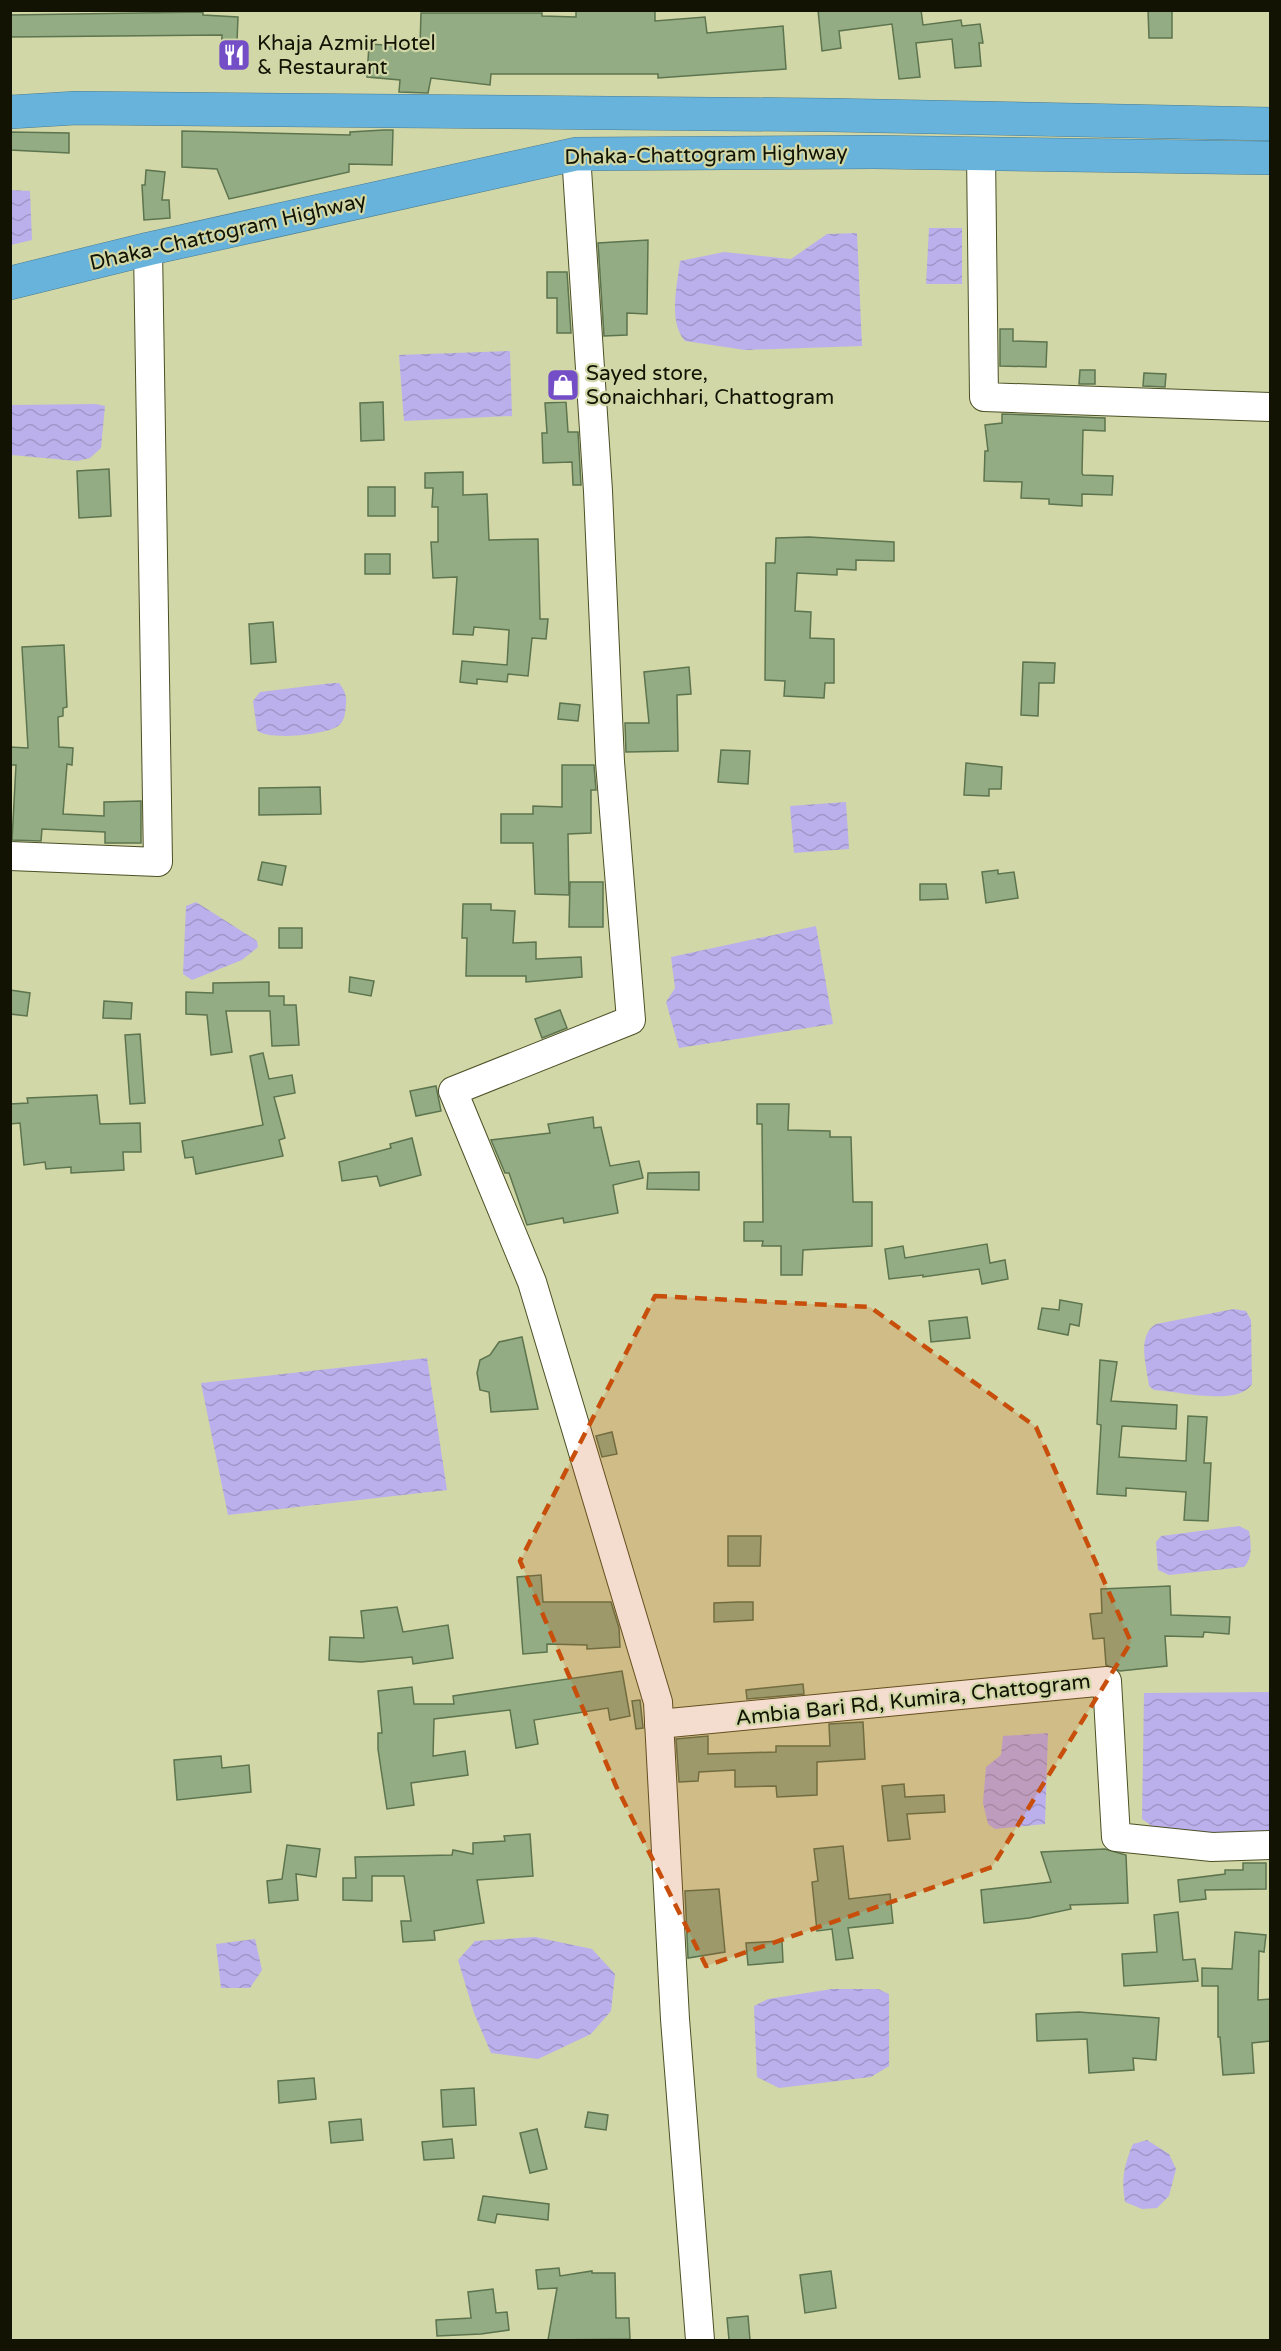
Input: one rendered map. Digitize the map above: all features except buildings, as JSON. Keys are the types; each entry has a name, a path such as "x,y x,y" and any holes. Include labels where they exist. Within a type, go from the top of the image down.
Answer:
{"highway":[{"name":"Dhaka-Chattogram Highway","path":"10,112 76,108 842,116 1270,124"},
{"name":"Dhaka-Chattogram Highway","path":"10,283 148,249 576,154 981,154 1270,158"}],"street":[{"path":"576,154 598,491 610,762 631,1020 453,1090 532,1282 658,1702 675,2019 700,2340"},
{"path":"981,154 984,397 1270,407"},
{"path":"10,856 158,862 148,249"},
{"name":"Ambia Bari Rd, Kumira, Chattogram","path":"659,1724 1107,1681 1116,1837 1212,1846 1270,1845"}],"highlighted area":[{"path":"655,1296 870,1307 1036,1427 1131,1642 992,1867 706,1966 616,1786 520,1561"}],"water":[{"path":"10,190 30,191 32,240 11,245"},
{"path":"929,228 962,228 962,284 926,284"},
{"path":"857,233 862,346 745,350 685,341 680,333 675,314 675,303 680,261 724,252 791,259 827,234"},
{"path":"510,351 512,416 404,421 399,355"},
{"path":"96,404 105,406 101,448 90,458 77,461 11,455 11,405"},
{"path":"339,683 346,699 344,717 338,726 322,732 296,736 272,735 257,730 253,701 260,692"},
{"path":"846,802 849,849 794,853 790,806"},
{"path":"196,902 257,941 258,947 242,960 192,980 183,974 186,906"},
{"path":"816,926 833,1024 679,1048 666,1002 675,988 671,957"},
{"path":"1234,1309 1246,1311 1251,1320 1252,1384 1245,1391 1234,1395 1207,1396 1154,1390 1149,1386 1144,1344 1150,1329 1156,1324"},
{"path":"427,1358 447,1490 228,1515 201,1383"},
{"path":"1239,1526 1249,1531 1251,1550 1244,1567 1169,1575 1158,1570 1156,1542 1161,1536"},
{"path":"1270,1692 1270,1832 1163,1834 1142,1819 1144,1693"},
{"path":"1048,1733 1045,1824 995,1829 988,1824 983,1803 986,1767 1001,1755 1003,1736"},
{"path":"535,1937 592,1949 615,1974 611,2011 591,2034 538,2059 491,2053 474,2013 458,1960 475,1941"},
{"path":"255,1939 262,1970 250,1988 221,1988 216,1944"},
{"path":"832,1989 878,1989 889,1994 889,2066 871,2077 779,2088 757,2077 754,2006 768,1999"},
{"path":"1147,2140 1169,2154 1176,2169 1169,2196 1157,2208 1142,2209 1125,2202 1123,2179 1133,2144"}],"place":[{"name":"Khaja Azmir Hotel & Restaurant","path":"234,55"},
{"name":"Sayed store, Sonaichhari, Chattogram","path":"563,385"}]}
